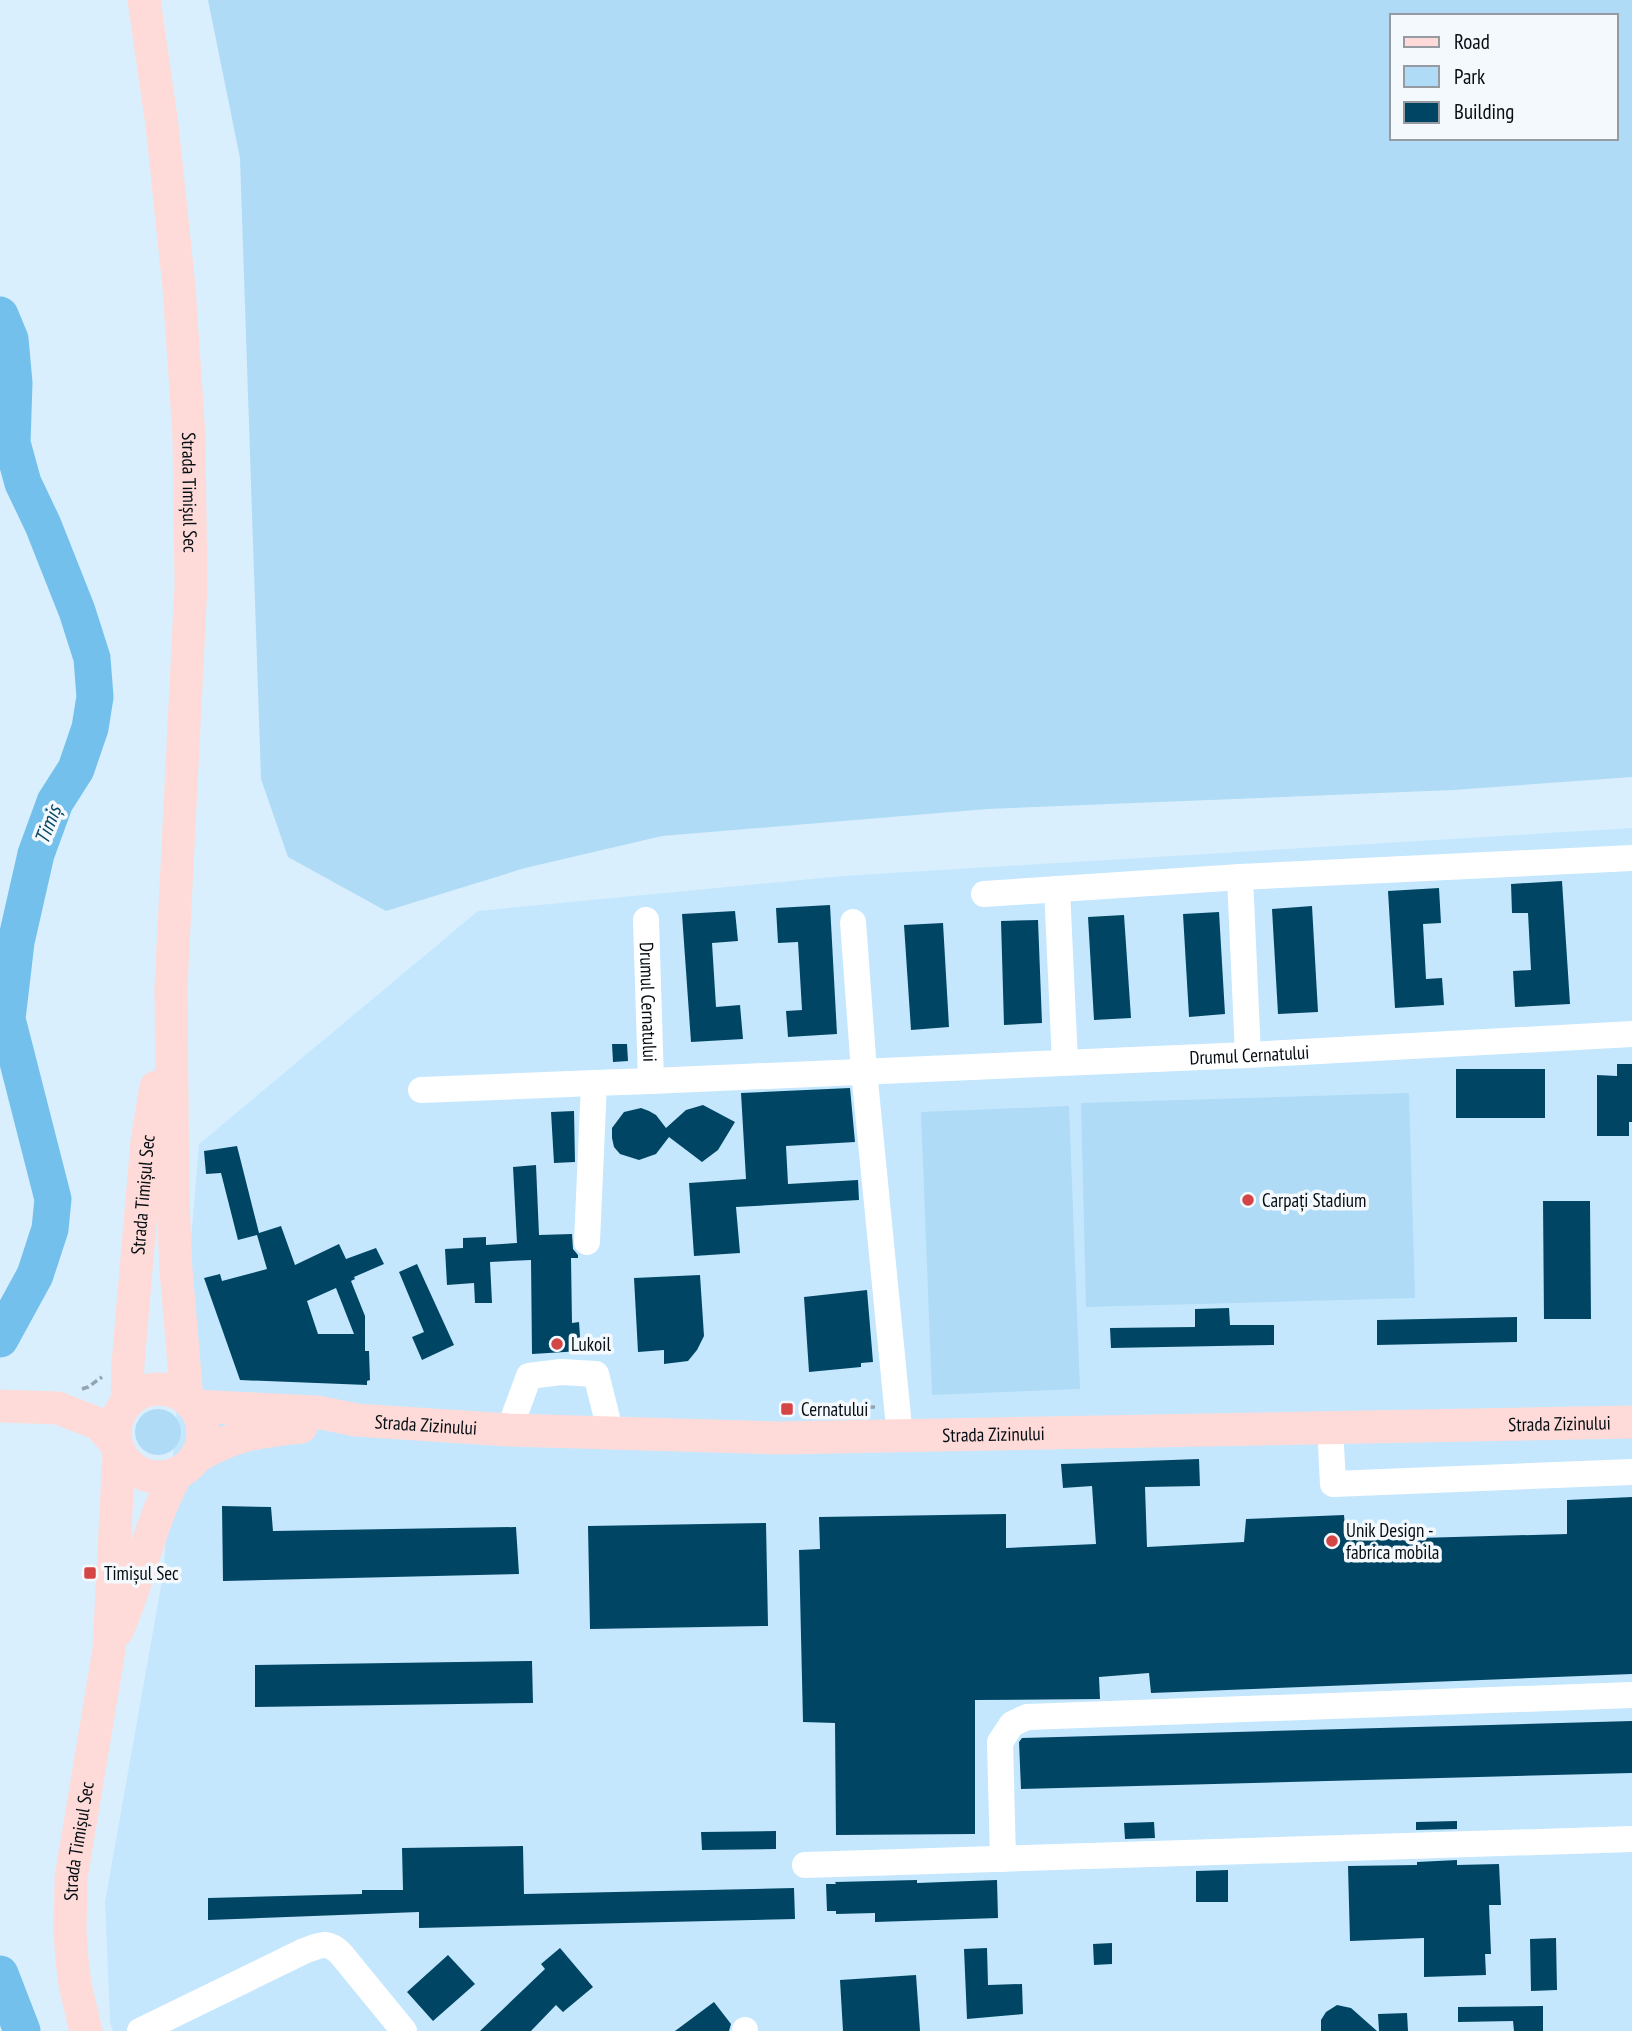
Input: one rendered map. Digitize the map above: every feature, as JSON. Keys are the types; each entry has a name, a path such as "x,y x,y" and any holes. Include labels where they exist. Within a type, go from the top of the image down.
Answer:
{"main road":[{"name":"Strada Timișul Sec","path":"144,0 163,125 179,287 189,436 191,585 171,988 176,1270 190,1402"},
{"name":"Strada Timișul Sec","path":"125,1405 147,1140 171,988"},
{"path":"53,1407 99,1424 127,1464 138,1472 164,1477 186,1465 202,1444 200,1418 190,1402 170,1391 161,1389 142,1392 125,1405 117,1419 117,1447"},
{"name":"Strada Zizinului","path":"190,1402 317,1412 356,1420 509,1430 780,1438 1632,1422"},
{"path":"0,1406 125,1405"},
{"name":"Strada Zizinului","path":"186,1465 222,1441 246,1434 356,1420"},
{"name":"Strada Timișul Sec","path":"86,2031 72,1960 71,1878 108,1650 117,1447"},
{"name":"Strada Timișul Sec","path":"108,1650 129,1604 164,1497 186,1465"}],"street":[{"path":"984,894 1240,877 1632,858"},
{"path":"1240,877 1248,1055"},
{"path":"1057,889 1065,1062"},
{"name":"Drumul Cernatului","path":"646,920 651,1080 1248,1055 1632,1034"},
{"path":"853,922 864,1071 900,1437"},
{"path":"421,1090 651,1080"},
{"path":"587,1242 594,1083"},
{"path":"509,1430 529,1376 561,1372 596,1374 611,1434"},
{"path":"1329,1426 1334,1484 1632,1472"},
{"path":"1003,1858 1000,1742 1012,1724 1027,1717 1632,1695"},
{"path":"805,1865 1632,1839"},
{"path":"140,2031 303,1951 324,1944 332,1945 341,1954 404,2031"}],"shaded area":[{"path":"1632,828 1632,2031 113,2031 110,2022 105,1902 163,1575 199,1144 478,911 843,876"}],"green space":[{"path":"208,0 1632,0 1632,777 1453,790 987,809 662,836 525,868 386,911 288,857 261,779 240,158"},
{"name":"Carpați Stadium","path":"1409,1093 1415,1298 1086,1307 1081,1103"},
{"path":"1069,1106 1080,1389 932,1395 921,1112"},
{"path":"158,1409 174,1416 181,1432 174,1448 158,1455 142,1448 135,1432 142,1416"}],"building":[{"path":"1562,881 1570,1004 1515,1007 1513,971 1531,970 1528,913 1512,913 1511,884"},
{"path":"1439,888 1441,923 1423,924 1426,979 1442,978 1444,1005 1395,1008 1388,891"},
{"path":"830,905 837,1034 788,1037 786,1011 802,1010 798,942 778,943 776,908"},
{"path":"1312,906 1318,1012 1278,1014 1272,909"},
{"path":"735,911 738,941 712,943 716,1007 740,1005 743,1039 691,1042 682,914"},
{"path":"1219,912 1225,1014 1189,1017 1183,914"},
{"path":"1124,915 1131,1018 1094,1020 1088,917"},
{"path":"1038,920 1042,1023 1004,1025 1001,921"},
{"path":"943,923 949,1027 911,1030 904,925"},
{"path":"612,1044 627,1044 628,1061 613,1062"},
{"path":"1617,1064 1632,1064 1632,1122 1629,1122 1629,1136 1597,1136 1597,1075 1617,1076"},
{"path":"1456,1069 1545,1069 1545,1118 1456,1118"},
{"path":"850,1088 855,1142 786,1146 788,1184 858,1180 859,1200 736,1207 740,1253 694,1256 689,1183 746,1179 741,1093"},
{"path":"703,1105 735,1122 718,1150 702,1162 669,1137 656,1154 639,1160 620,1154 614,1147 612,1128 624,1112 641,1108 649,1111 656,1115 666,1128 686,1110"},
{"path":"574,1111 575,1162 554,1163 551,1112"},
{"path":"237,1146 259,1233 281,1226 295,1265 339,1244 346,1259 376,1248 384,1264 354,1277 351,1281 365,1316 365,1351 369,1351 370,1380 367,1385 240,1380 204,1278 220,1274 222,1281 267,1269 257,1235 238,1240 221,1173 206,1174 204,1151","holes":["336,1288 354,1334 318,1334 307,1301"]},
{"path":"536,1165 539,1235 572,1234 573,1249 578,1255 578,1258 571,1258 572,1323 579,1322 581,1351 532,1354 531,1260 490,1262 492,1303 475,1303 474,1283 447,1285 445,1249 463,1248 463,1238 486,1237 486,1245 517,1243 513,1167"},
{"path":"1543,1201 1590,1201 1591,1319 1544,1319"},
{"path":"417,1264 454,1345 422,1360 412,1337 424,1332 399,1272"},
{"path":"700,1275 704,1336 697,1350 688,1361 664,1364 664,1350 638,1352 634,1278"},
{"path":"867,1290 873,1362 861,1363 861,1367 809,1372 804,1297"},
{"path":"1229,1308 1230,1325 1274,1325 1274,1345 1111,1348 1110,1328 1195,1327 1195,1309"},
{"path":"1517,1317 1517,1342 1377,1345 1377,1320"},
{"path":"1199,1459 1200,1486 1145,1487 1147,1547 1244,1542 1246,1519 1344,1515 1346,1540 1567,1534 1567,1500 1632,1497 1632,1674 1151,1693 1149,1673 1099,1677 1100,1699 975,1700 975,1834 836,1835 835,1723 803,1722 799,1550 820,1549 819,1517 1006,1514 1006,1548 1096,1544 1092,1486 1063,1488 1061,1464"},
{"path":"222,1506 271,1507 273,1531 516,1527 519,1574 223,1581"},
{"path":"766,1523 768,1626 590,1629 588,1526"},
{"path":"532,1661 533,1703 255,1707 255,1665"},
{"path":"1632,1721 1632,1773 1021,1789 1019,1742 1022,1738"},
{"path":"1457,1821 1457,1829 1416,1830 1416,1822"},
{"path":"1154,1822 1155,1838 1125,1839 1124,1823"},
{"path":"776,1831 776,1849 702,1850 701,1832"},
{"path":"523,1846 524,1894 794,1888 795,1919 419,1928 419,1912 208,1920 208,1898 362,1894 362,1890 403,1890 402,1848"},
{"path":"1457,1860 1457,1865 1499,1864 1501,1905 1489,1905 1491,1954 1485,1954 1486,1975 1424,1977 1424,1938 1350,1941 1348,1866 1417,1865 1417,1862"},
{"path":"1228,1870 1228,1902 1196,1902 1196,1871"},
{"path":"917,1880 917,1883 997,1880 998,1918 875,1922 875,1913 836,1914 836,1911 827,1911 826,1884"},
{"path":"1556,1938 1557,1990 1531,1991 1530,1939"},
{"path":"1112,1943 1112,1964 1094,1965 1093,1944"},
{"path":"560,1948 593,1987 563,2012 556,2005 531,2031 480,2031 545,1969 541,1964"},
{"path":"987,1948 988,1985 1022,1984 1023,2014 967,2019 964,1949"},
{"path":"448,1955 475,1984 433,2021 407,1992"},
{"path":"916,1975 920,2031 843,2031 840,1980"},
{"path":"714,2002 731,2024 729,2031 675,2031"},
{"path":"1337,2005 1351,2008 1377,2031 1321,2031 1321,2020 1326,2012"},
{"path":"1543,2006 1543,2031 1514,2031 1513,2021 1458,2022 1458,2007"},
{"path":"1407,2013 1408,2031 1379,2031 1378,2014"}],"waterway":[{"name":"Timiș","path":"0,315 10,339 14,383 12,443 23,483 43,525 77,611 92,658 95,697 90,728 76,769 55,802 36,854 16,942 7,1019 53,1199 50,1229 35,1275 0,1339"},
{"name":"Timiș","path":"0,1974 22,2031"}],"place":[{"name":"Carpați Stadium","path":"1248,1200"},
{"name":"Lukoil","path":"557,1344"},
{"name":"Cernatului","path":"787,1409"},
{"name":"Unik Design - fabrica mobila","path":"1332,1541"},
{"name":"Timișul Sec","path":"90,1573"}]}
